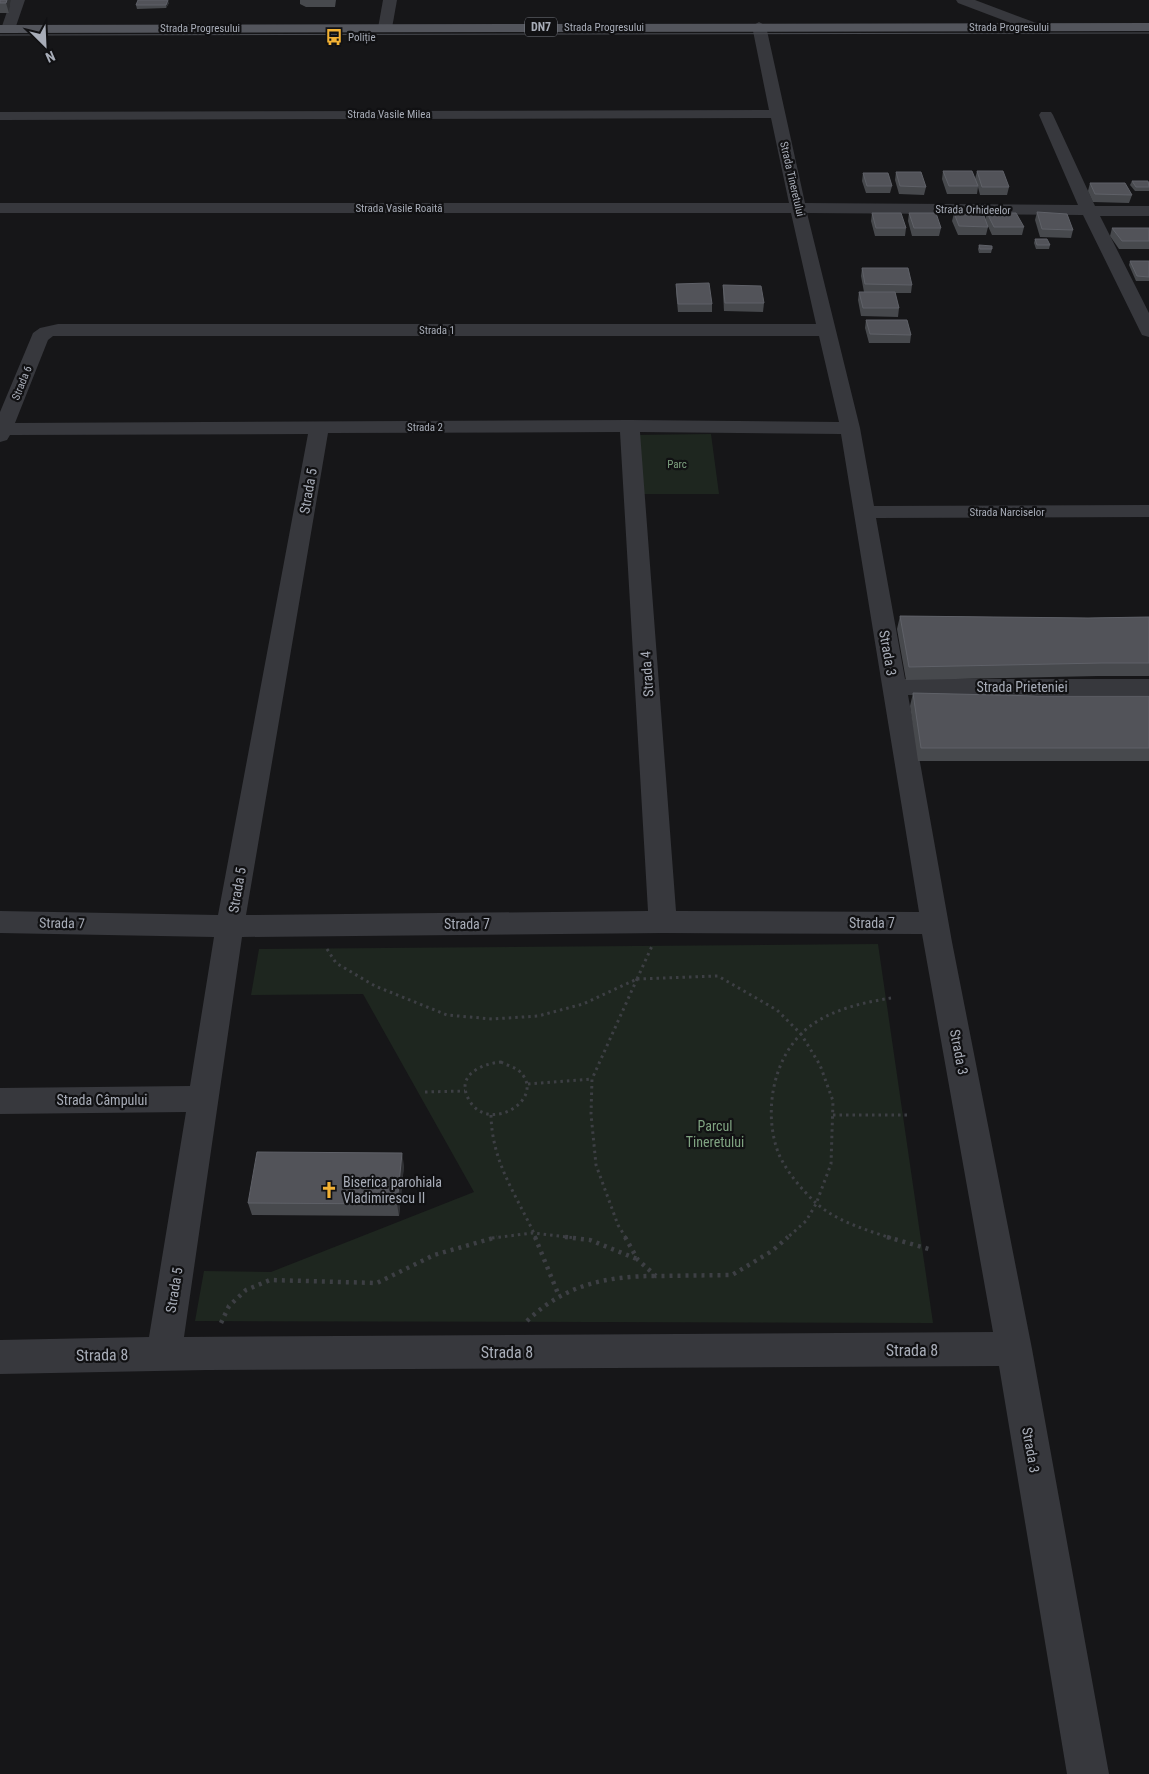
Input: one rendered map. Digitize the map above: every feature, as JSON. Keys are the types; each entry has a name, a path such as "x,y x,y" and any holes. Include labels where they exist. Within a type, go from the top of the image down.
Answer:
{"main road":[{"name":"Strada Progresului","path":"4,29 759,26 1149,27"}],"street":[{"path":"4,29 18,0"},
{"path":"384,28 390,0"},
{"path":"963,0 1034,27"},
{"name":"Strada Tineretului","path":"759,26 798,208 828,330"},
{"name":"Strada Vasile Milea","path":"0,116 777,114"},
{"path":"1046,115 1090,211 1149,331"},
{"name":"Strada Vasile Roaită","path":"0,208 798,208"},
{"name":"Strada Orhideelor","path":"798,208 1149,211"},
{"name":"Strada 1","path":"47,332 58,330 828,330"},
{"name":"Strada 3","path":"828,330 850,428 935,923 1014,1349 1088,1774"},
{"name":"Strada 6","path":"1,431 40,337 47,332"},
{"name":"Strada 2","path":"1,431 319,427 630,426 850,428"},
{"name":"Strada 4","path":"630,426 663,922"},
{"name":"Strada 5","path":"164,1354 230,926 319,427"},
{"name":"Strada Narciselor","path":"864,512 1149,511"},
{"name":"Strada Prieteniei","path":"894,687 1149,687"},
{"name":"Strada 7","path":"0,922 230,926 663,922 935,923"},
{"name":"Strada Câmpului","path":"0,1101 204,1099"},
{"name":"Strada 8","path":"0,1357 164,1354 1014,1349"}],"path":[{"path":"656,1276 638,1260 618,1225 596,1165 591,1114 592,1079 663,922"},
{"path":"324,944 336,963 375,986 447,1015 492,1019 538,1016 583,1004 637,979 718,976 777,1010 801,1034 820,1065 834,1101 831,1164 816,1204 806,1222 778,1245 732,1275 615,1277 559,1296 534,1312 523,1325"},
{"path":"891,998 867,1001 833,1014 814,1023 801,1034 785,1053 773,1087 772,1125 778,1152 799,1184 816,1204 835,1216 892,1239 929,1248"},
{"path":"501,1062 514,1066 523,1074 528,1084 526,1096 518,1107 505,1114 491,1115 478,1110 469,1102 465,1091 467,1079 475,1069 487,1063 501,1062"},
{"path":"528,1084 592,1079"},
{"path":"425,1092 465,1091"},
{"path":"491,1115 490,1131 493,1150 533,1233 559,1296"},
{"path":"834,1115 909,1115"},
{"path":"207,1354 229,1306 246,1290 270,1280 377,1282 434,1255 496,1236 533,1233 590,1240 638,1260"}],"green space":[{"name":"Parc","path":"711,434 719,494 639,494 634,435"},
{"name":"Parcul Tineretului","path":"878,944 933,1323 195,1321 204,1271 271,1272 474,1192 363,994 251,995 259,949"}],"building":[{"path":"0,0 7,0 6,3 0,3"},
{"path":"138,0 168,0 166,5 136,5"},
{"path":"943,171 972,171 978,186 949,186"},
{"path":"977,171 1003,171 1009,187 982,187"},
{"path":"896,172 921,172 926,187 900,186"},
{"path":"863,173 888,173 892,186 867,186"},
{"path":"1132,181 1148,181 1149,187 1136,187"},
{"path":"1090,183 1125,183 1132,195 1095,194"},
{"path":"1037,212 1067,214 1073,230 1042,229"},
{"path":"872,213 901,213 906,228 876,228"},
{"path":"909,213 936,213 941,228 914,228"},
{"path":"954,213 983,213 988,227 959,226"},
{"path":"987,213 1016,213 1024,227 994,227"},
{"path":"1112,228 1149,228 1149,241 1122,241"},
{"path":"1035,239 1047,239 1050,245 1037,245"},
{"path":"979,245 992,246 992,249 980,249"},
{"path":"1130,261 1149,261 1149,277 1137,276"},
{"path":"862,268 908,268 912,285 865,284"},
{"path":"709,283 712,304 678,304 676,284"},
{"path":"723,285 761,286 764,303 725,303"},
{"path":"859,292 895,292 899,308 863,308"},
{"path":"866,320 907,320 911,335 870,334"},
{"path":"900,616 1149,617 1149,663 909,667"},
{"path":"913,693 1149,696 1149,748 921,748"},
{"name":"Biserica parohiala Vladimirescu II","path":"257,1152 402,1153 397,1204 248,1203"}],"tram line":[{"path":"0,35 1149,33"}],"place":[{"name":"Poliție","path":"334,37"},
{"name":"Biserica parohiala Vladimirescu II","path":"329,1190"}]}
